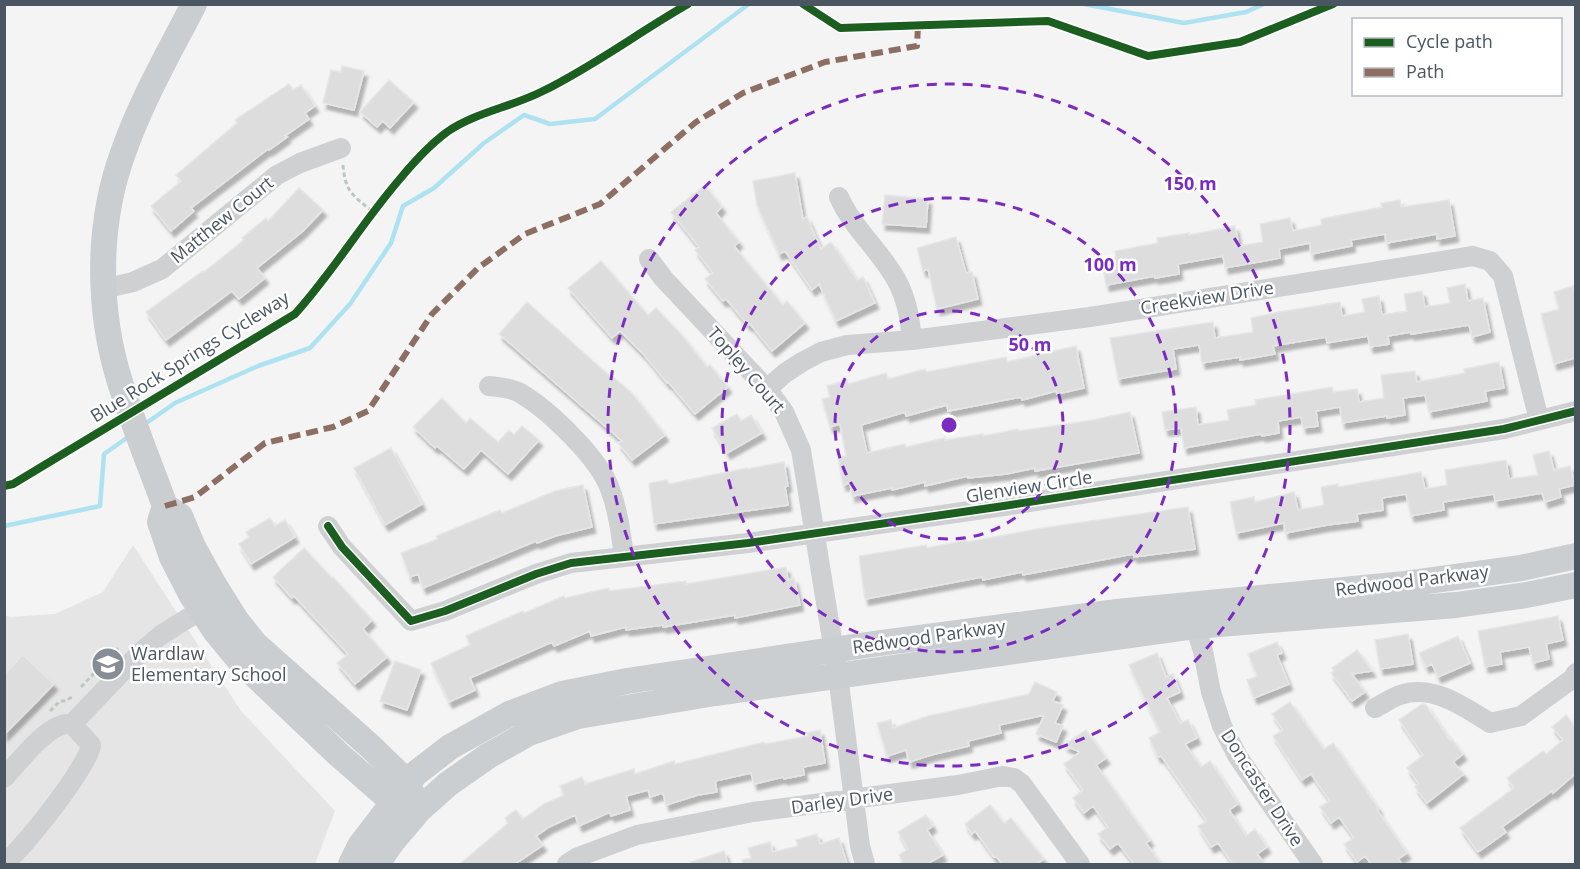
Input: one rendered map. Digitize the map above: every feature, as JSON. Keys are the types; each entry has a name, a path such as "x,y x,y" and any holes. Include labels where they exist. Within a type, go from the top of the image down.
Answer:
{"main road":[{"path":"194,4 140,109 122,154 107,214 103,289 108,335 120,381 165,506 180,516 193,547 236,620 255,644 371,747 400,793"},
{"path":"165,506 160,522 172,557 201,610 240,661 338,754 400,793 419,810"},
{"name":"Redwood Parkway","path":"377,864 419,810 448,784 488,756 530,733 578,716 639,704 838,676 1192,615 1574,562"},
{"name":"Redwood Parkway","path":"351,864 360,846 415,774 450,747 509,714 562,694 627,681 833,651 1192,615 1456,605 1575,585"}],"street":[{"name":"Matthew Court","path":"103,289 133,282 162,269 277,175 300,163 341,148"},
{"path":"839,196 846,212 897,281 905,300 912,340"},
{"name":"Creekview Drive","path":"767,389 785,373 820,352 847,345 912,340 1090,317 1473,256 1490,261 1503,276 1539,420"},
{"name":"Topley Court","path":"649,259 663,278 767,389 784,412 801,450 838,676 860,846 865,864"},
{"path":"489,386 518,391 542,409 590,454 610,488 616,508 624,556"},
{"name":"Glenview Circle","path":"328,526 342,548 411,621 445,611 488,592 571,563 748,543 997,507 1471,434 1575,411"},
{"path":"4,778 46,734 60,724 72,724 146,647 175,625 201,610 218,609 236,620"},
{"name":"Doncaster Drive","path":"1192,615 1222,726 1238,756 1313,864"},
{"path":"1375,708 1399,695 1418,691 1451,699 1490,723 1521,716 1572,679 1575,673"},
{"path":"4,863 19,850 88,755 91,746 72,724"},
{"name":"Darley Drive","path":"567,864 578,857 637,835 753,812 1003,777 1014,778 1022,784 1080,864"}],"path":[{"path":"344,180 350,194 372,211"},
{"path":"366,219 379,204"},
{"path":"44,718 60,701 72,698 124,643"}],"shaded area":[{"name":"Wardlaw Elementary School","path":"133,545 241,711 335,811 315,864 5,864 5,615 10,617 55,614 103,592"}],"building":[{"path":"342,66 364,71 354,110 323,103 331,70 341,72"},
{"path":"389,80 414,102 390,128 383,121 377,127 360,112"},
{"path":"289,84 293,90 301,85 315,106 305,113 309,119 191,208 194,211 171,231 151,206 181,181 176,175 237,123 235,120"},
{"path":"795,173 803,219 807,217 821,249 831,242 857,280 863,277 875,303 836,321 819,284 812,290 785,251 779,254 757,205 753,181"},
{"path":"705,185 722,207 716,213 739,242 734,246 783,305 787,301 805,323 772,351 750,324 748,325 726,299 723,301 705,279 713,273 695,250 699,247 671,212"},
{"path":"299,188 323,210 303,231 257,268 265,278 239,299 232,291 166,340 146,312 204,272 244,240 242,238 266,218 268,221"},
{"path":"885,195 928,199 926,227 882,224"},
{"path":"1400,200 1401,207 1449,200 1455,236 1437,239 1437,234 1386,243 1385,234 1351,240 1352,246 1311,254 1310,243 1279,249 1280,258 1225,268 1223,256 1178,264 1179,274 1106,285 1102,260 1116,257 1115,251 1158,243 1157,238 1189,233 1189,235 1235,226 1239,246 1263,242 1260,224 1290,218 1293,231 1322,225 1321,219 1382,207 1381,203"},
{"path":"956,237 966,273 972,272 978,299 937,309 928,269 923,271 917,248"},
{"path":"601,261 648,315 656,308 682,335 707,367 710,365 728,387 695,414 620,331 612,338 568,288"},
{"path":"1465,284 1468,301 1483,298 1490,332 1472,337 1469,325 1411,334 1411,332 1388,336 1389,344 1370,347 1368,336 1327,343 1326,337 1273,346 1275,354 1202,363 1199,345 1173,349 1176,369 1118,379 1110,338 1213,322 1215,338 1253,332 1251,318 1279,312 1340,302 1342,316 1365,312 1362,299 1379,296 1382,315 1407,311 1404,294 1422,291 1425,307 1450,303 1447,288"},
{"path":"1573,286 1575,358 1554,364 1541,314 1559,309 1554,292"},
{"path":"527,302 632,393 665,435 632,460 618,443 622,441 499,334"},
{"path":"1076,346 1084,388 948,411 947,405 906,416 905,412 861,425 867,453 905,444 906,447 945,438 945,440 983,434 983,436 1018,429 1019,431 1130,412 1139,453 1035,471 1035,468 1006,474 968,478 968,476 925,486 925,482 852,496 850,483 843,485 838,458 846,456 840,424 830,427 822,399 830,397 827,386 847,380 848,384 886,373 888,379 925,369 926,372 1006,357 1007,362"},
{"path":"1499,362 1504,388 1485,391 1487,401 1429,412 1425,395 1403,398 1405,415 1342,423 1340,407 1316,411 1318,426 1303,428 1301,417 1278,421 1279,433 1262,436 1261,434 1184,448 1181,428 1165,430 1162,412 1196,407 1198,425 1229,420 1227,410 1256,405 1255,400 1332,387 1333,392 1357,389 1359,402 1384,398 1381,375 1415,371 1417,382 1465,373 1464,369"},
{"path":"442,398 466,423 470,418 498,442 509,430 514,435 522,426 539,440 508,474 481,450 464,469 437,446 435,448 413,427"},
{"path":"737,414 741,421 751,415 762,433 727,453 712,428"},
{"path":"391,448 422,504 385,525 354,468"},
{"path":"1549,451 1554,470 1570,466 1575,485 1559,489 1561,497 1545,502 1542,493 1495,501 1494,494 1443,502 1444,510 1411,516 1406,494 1382,498 1383,510 1357,514 1358,521 1285,533 1284,523 1236,533 1230,502 1254,497 1255,502 1294,492 1298,510 1324,505 1321,487 1338,484 1338,487 1421,472 1425,489 1447,485 1445,470 1506,460 1509,479 1538,475 1533,455"},
{"path":"784,462 788,505 654,524 649,483 667,480 669,484"},
{"path":"583,485 592,527 537,543 536,541 423,588 418,574 410,577 401,553 438,539 436,536 500,510 502,513 555,491"},
{"path":"1188,507 1195,549 1134,557 1133,554 1023,575 1022,572 983,580 982,577 865,599 859,556 926,545 927,548 1042,528"},
{"path":"270,518 275,526 285,520 295,537 251,564 239,544 249,537 246,532"},
{"path":"304,548 372,620 363,629 387,657 355,684 337,663 348,654 273,577"},
{"path":"786,567 788,580 794,578 800,605 735,618 735,615 663,627 663,625 626,630 626,627 591,636 590,631 554,646 552,642 470,678 475,690 449,702 431,663 470,645 466,636 564,596 565,598 609,588 609,591 686,581 686,584"},
{"path":"1558,616 1563,640 1546,644 1549,659 1533,663 1529,647 1500,652 1502,664 1485,667 1478,631"},
{"path":"1408,634 1413,664 1380,669 1375,640"},
{"path":"1458,636 1470,663 1438,677 1432,664 1426,667 1419,653"},
{"path":"1277,642 1282,653 1277,655 1289,684 1254,698 1247,680 1257,676 1248,654"},
{"path":"1357,650 1372,671 1352,674 1365,692 1352,701 1331,673 1334,671 1332,668"},
{"path":"1157,653 1166,677 1173,674 1180,692 1167,698 1180,723 1188,720 1197,738 1185,744 1201,767 1210,761 1221,777 1238,804 1229,810 1246,836 1255,829 1267,847 1257,854 1265,864 1233,864 1218,843 1211,847 1198,826 1207,821 1161,756 1158,757 1149,738 1160,732 1129,665"},
{"path":"23,655 54,684 4,735 4,675"},
{"path":"395,661 421,670 407,710 380,701"},
{"path":"1035,682 1057,692 1053,701 1063,705 1055,723 1063,726 1056,742 1036,734 1044,715 999,725 1001,733 968,741 969,746 909,762 906,750 887,756 877,723 891,720 893,728 928,716 1029,694"},
{"path":"1290,702 1324,749 1333,743 1379,809 1377,810 1407,853 1398,859 1402,864 1371,864 1365,856 1357,862 1344,844 1354,838 1339,817 1331,823 1320,807 1330,801 1311,774 1302,780 1273,736 1283,730 1272,714"},
{"path":"1422,704 1426,705 1450,740 1452,739 1463,754 1453,762 1464,774 1427,803 1415,787 1419,784 1407,768 1423,755 1399,720"},
{"path":"1566,715 1575,727 1575,774 1553,793 1552,791 1502,827 1506,832 1478,852 1460,828 1514,788 1507,778 1543,751 1546,754 1563,740 1552,727"},
{"path":"820,730 825,763 803,767 804,775 754,784 751,773 715,781 717,792 666,805 663,793 650,797 648,790 626,796 630,810 611,816 610,812 579,826 575,815 549,827 536,836 543,845 515,864 460,864 508,823 505,818 516,810 523,819 544,804 564,795 560,786 582,777 585,784 634,769 635,774 674,761 675,764 764,742 765,744 808,736 807,733"},
{"path":"1086,730 1106,758 1096,765 1150,840 1146,843 1161,864 1134,864 1118,843 1110,849 1098,834 1108,827 1093,806 1084,813 1073,798 1083,790 1064,764 1080,752 1064,745"},
{"path":"990,805 1004,823 1011,818 1044,859 1036,864 1002,864 996,856 994,857 975,831 972,834 965,824"},
{"path":"926,815 933,826 927,830 943,855 927,864 904,864 899,855 908,849 898,832"},
{"path":"817,834 820,844 839,838 847,864 743,864 742,860 751,858 748,848 770,842 773,852 798,846 796,840"},
{"path":"724,851 728,864 692,864 691,862"}],"waterway":[{"path":"142,426 175,403 258,366 310,348 350,304 391,243 403,206 434,188 484,143 524,115 550,124 595,119 749,4"},
{"path":"1084,4 1184,23 1246,12 1264,4"},
{"path":"4,526 100,506 104,454 131,435"}],"marked path":[{"path":"165,506 195,497 265,443 333,427 368,411 432,314 478,268 525,234 600,204 696,122 743,93 825,62 917,46 918,26"}],"cycle path":[{"name":"Blue Rock Springs Cycleway","path":"4,486 13,484 295,314 404,174 427,149 447,132 470,119 531,97 562,81 688,4"},
{"path":"803,4 840,28 1048,21 1148,56 1240,42 1333,4"},
{"path":"328,526 342,547 411,621 445,611 536,574 571,563 748,543 997,507 1504,429 1576,411"}],"place":[{"name":"Wardlaw Elementary School","path":"108,664"}]}
